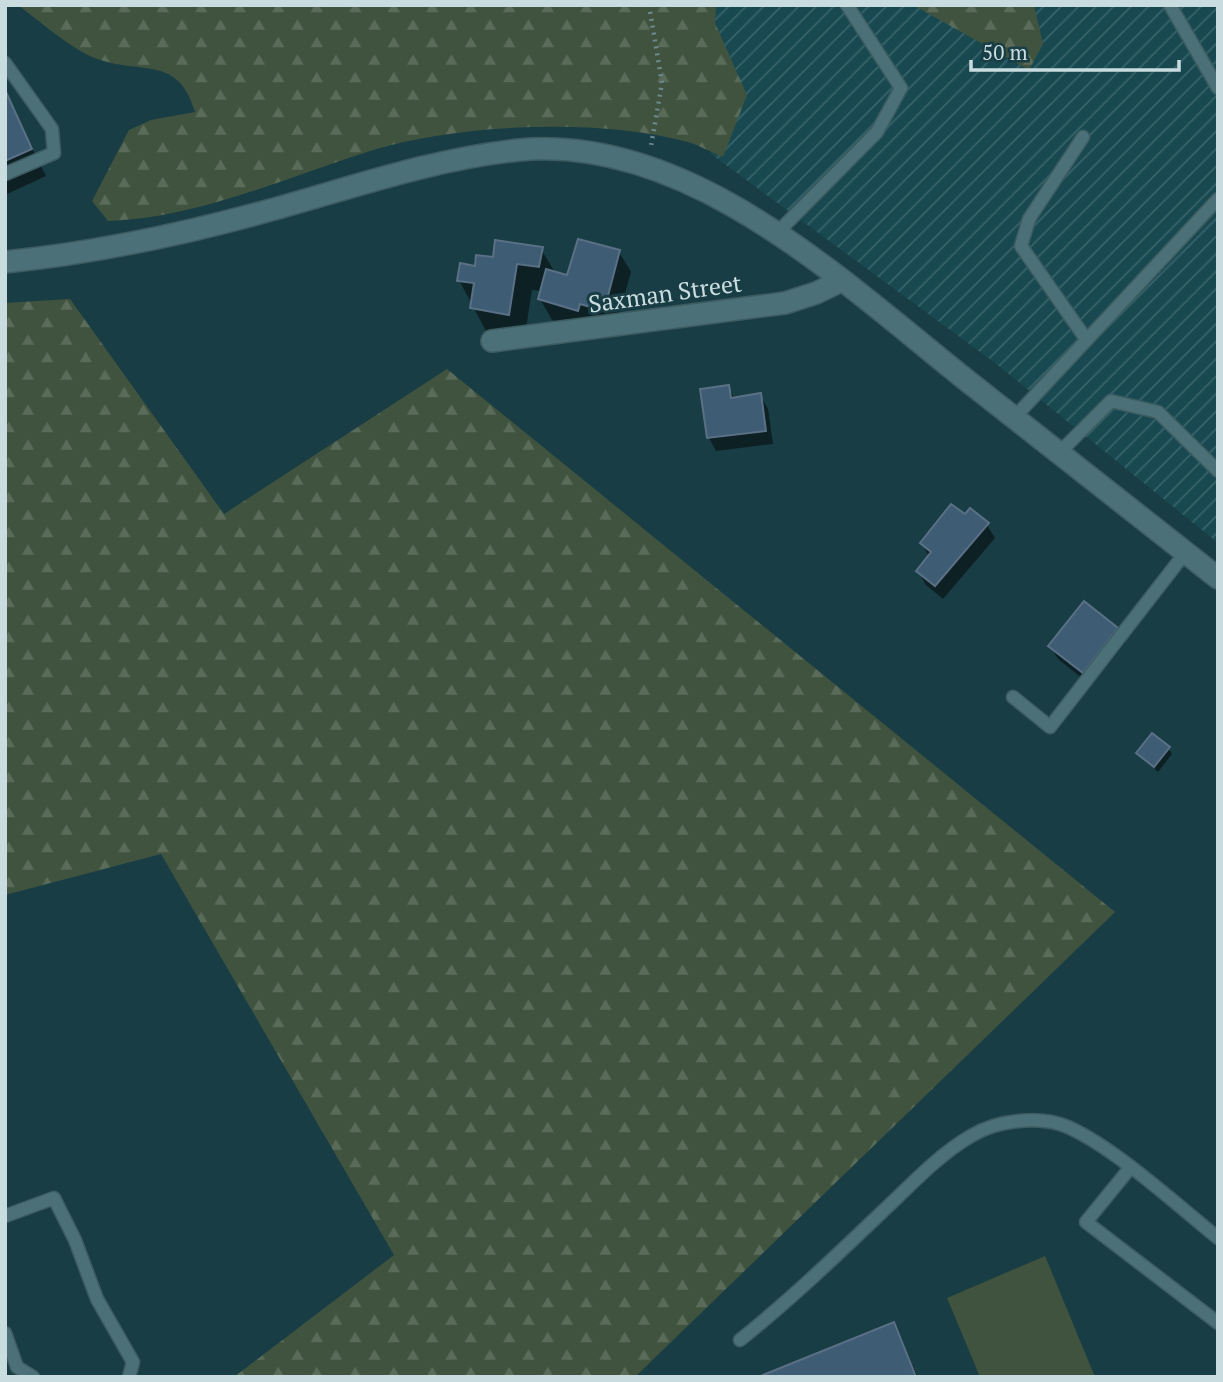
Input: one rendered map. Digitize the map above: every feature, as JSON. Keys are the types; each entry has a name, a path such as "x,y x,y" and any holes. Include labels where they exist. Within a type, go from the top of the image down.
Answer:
{"street":[{"path":"5,262 73,255 172,236 450,160 523,150 577,151 647,168 720,199 776,234 841,281 1218,578"},
{"name":"Saxman Street","path":"492,341 785,303 841,281"}],"lane":[{"path":"776,234 877,132 901,88 847,5"},
{"path":"1170,5 1218,88"},
{"path":"5,63 52,129 54,153 5,174"},
{"path":"1083,137 1029,219 1021,246 1086,339"},
{"path":"1014,418 1218,199"},
{"path":"1059,453 1111,401 1158,412 1218,471"},
{"path":"1013,697 1051,727 1185,553"},
{"path":"740,1340 792,1298 929,1169 970,1136 998,1125 1050,1122 1082,1135 1130,1168 1218,1238"},
{"path":"1130,1168 1086,1222 1218,1323"},
{"path":"5,1216 54,1198 75,1240 97,1299 133,1362 129,1377"},
{"path":"5,1333 17,1367 33,1377"}],"path":[{"path":"647,168 662,83 649,5"}],"shaded area":[{"path":"691,5 1212,5 1218,10 1218,543 995,363 711,154 687,18"}],"green space":[{"path":"18,5 716,5 715,23 747,95 723,157 684,141 611,129 528,127 446,134 373,150 209,204 142,218 108,221 92,201 129,130 151,120 195,112 188,93 179,81 168,74 112,63 86,54"},
{"path":"913,5 1034,5 1043,44 1029,70"},
{"path":"70,299 224,514 447,369 1115,912 635,1377 234,1377 394,1255 161,854 5,895 5,303"},
{"path":"1045,1256 1095,1377 980,1377 947,1298"}],"building":[{"path":"5,92 32,149 5,161"},
{"path":"578,239 620,250 604,311 580,304 578,311 538,299 546,269 567,275"},
{"path":"495,240 543,247 539,267 517,264 509,315 470,308 474,283 457,281 460,263 475,266 476,255 493,257"},
{"path":"729,385 731,398 761,393 766,431 707,438 700,389"},
{"path":"951,504 965,514 970,508 989,523 935,586 916,571 931,552 920,543"},
{"path":"1084,601 1118,628 1083,673 1048,646"},
{"path":"1152,733 1170,747 1154,767 1136,753"},
{"path":"894,1322 916,1377 758,1377"}]}
